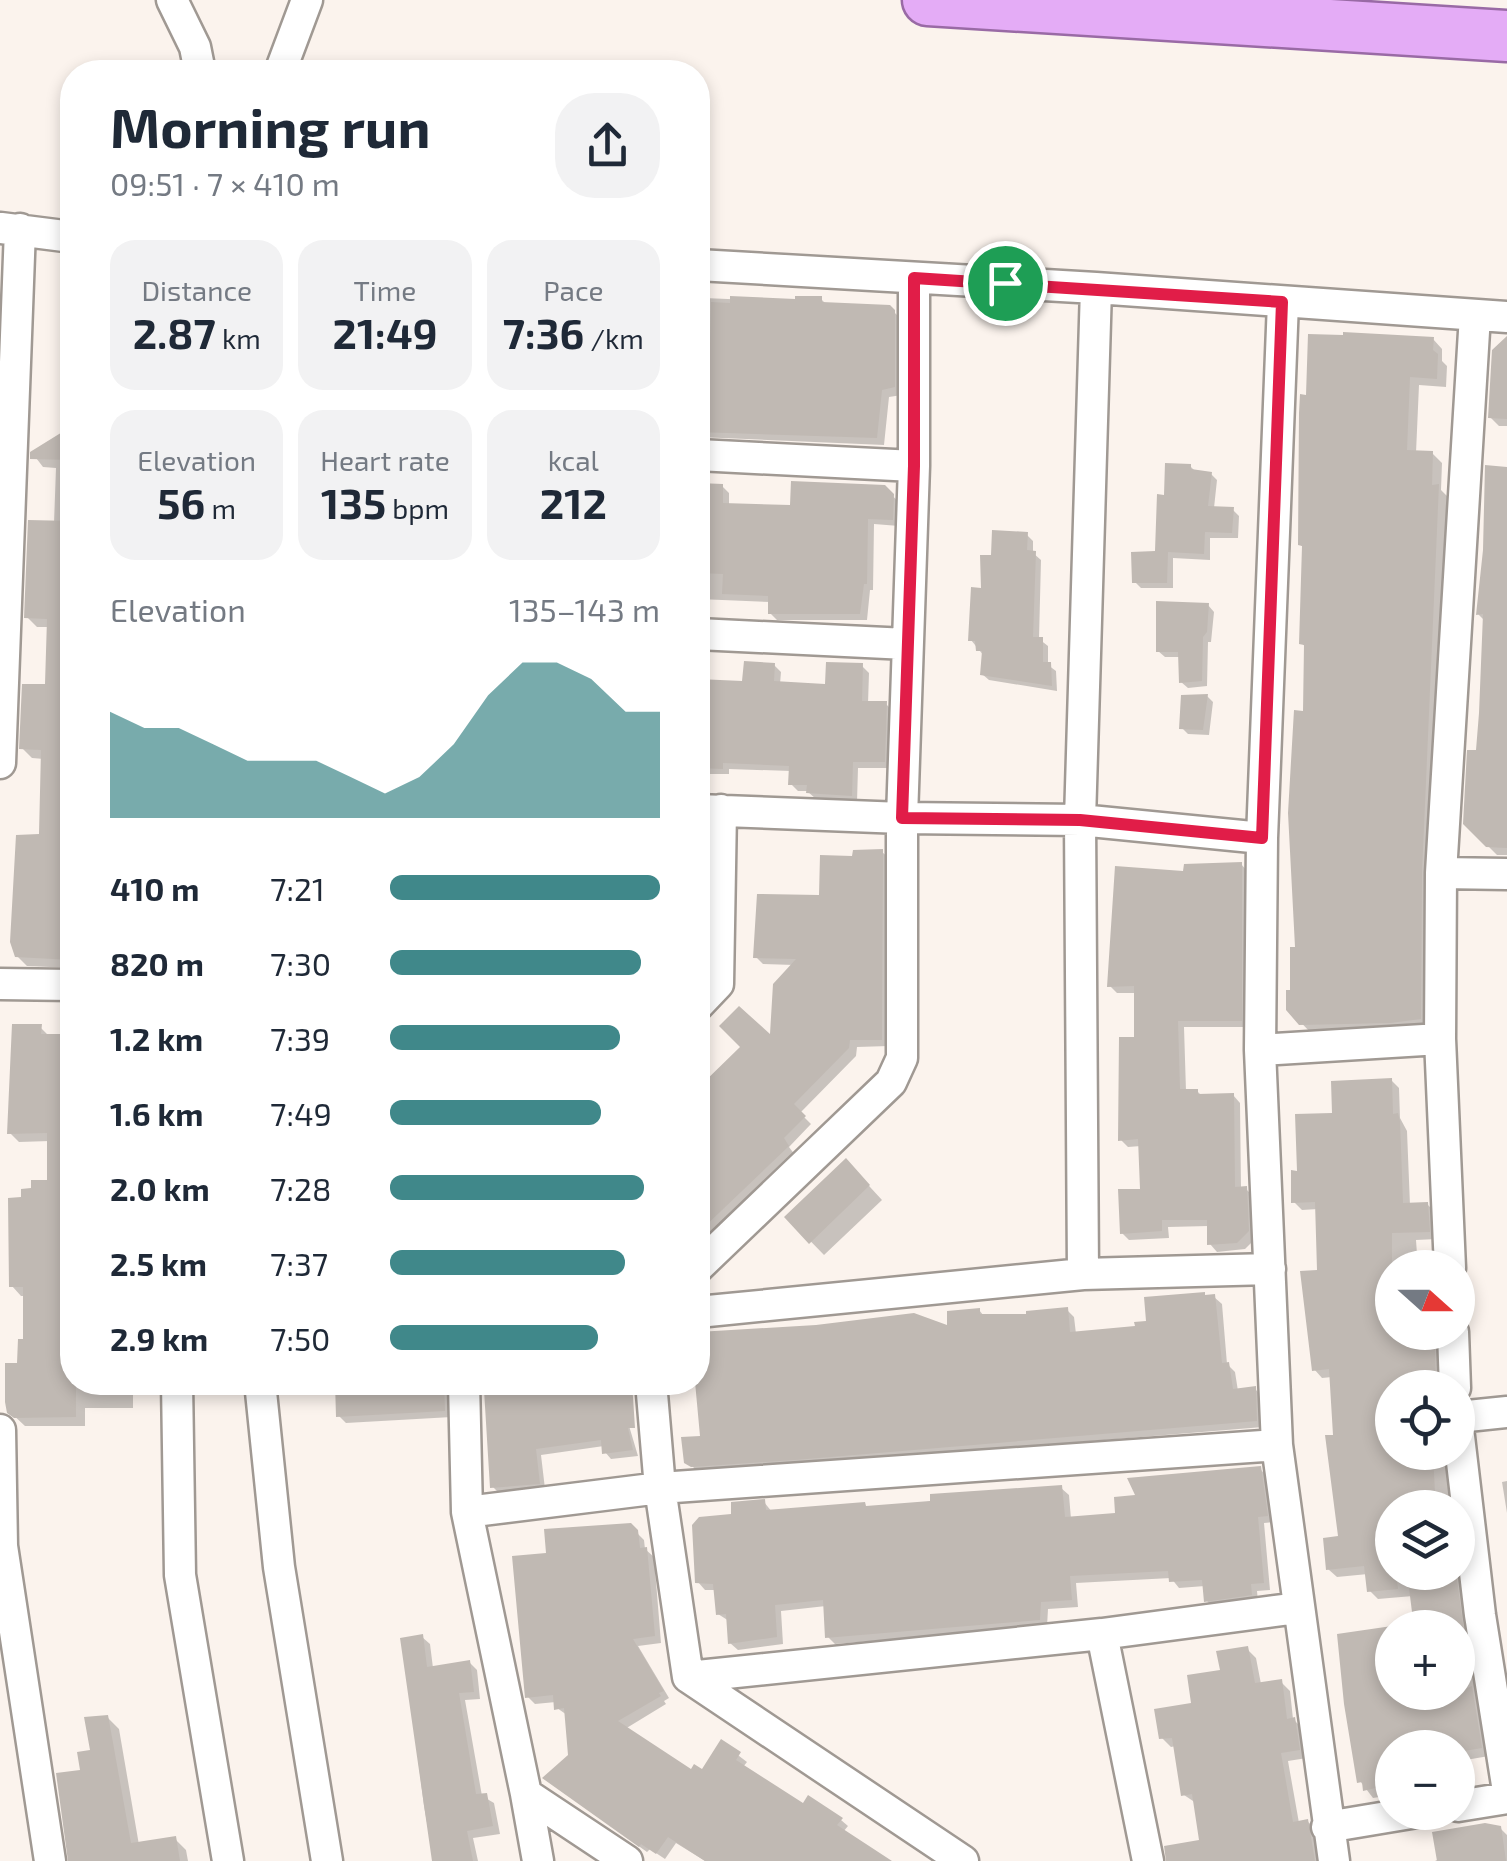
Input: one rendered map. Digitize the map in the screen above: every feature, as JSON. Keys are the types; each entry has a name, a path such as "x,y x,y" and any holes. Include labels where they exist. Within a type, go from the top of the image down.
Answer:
{"highway":[{"path":"928,0 1507,36"}],"street":[{"path":"172,0 198,60"},
{"path":"284,60 307,0"},
{"path":"0,763 10,229 60,235"},
{"path":"710,266 1507,317"},
{"path":"710,1255 890,1082 902,1058 902,818 914,466 914,278"},
{"path":"1082,1274 1080,820 1096,288"},
{"path":"1282,302 1262,838 1260,1050 1278,1444 1326,1827 1334,1861"},
{"path":"1449,1250 1440,1039 1441,873 1475,314"},
{"path":"710,456 914,466"},
{"path":"710,635 907,644"},
{"path":"710,810 1080,820 1262,838"},
{"path":"1441,873 1507,874"},
{"path":"0,984 60,985"},
{"path":"1260,1050 1440,1039"},
{"path":"710,1311 1082,1274 1270,1269"},
{"path":"177,1395 180,1575 228,1861"},
{"path":"261,1395 279,1567 327,1861"},
{"path":"464,1395 467,1512 538,1861"},
{"path":"652,1395 660,1488 688,1676 963,1861"},
{"path":"1475,1416 1507,1412"},
{"path":"0,1430 1,1546 50,1861"},
{"path":"467,1512 660,1488 1278,1444"},
{"path":"1466,1470 1494,1613 1507,1785"},
{"path":"688,1676 1102,1634 1298,1608"},
{"path":"1102,1634 1148,1861"},
{"path":"526,1794 627,1861"},
{"path":"1475,1803 1507,1798"},
{"path":"1326,1827 1375,1819"}],"building":[{"path":"730,296 822,296 822,302 890,305 895,310 895,387 882,390 877,438 710,432 711,302 730,303"},
{"path":"1308,334 1434,337 1433,350 1438,354 1437,379 1410,377 1407,450 1433,451 1432,485 1439,484 1422,873 1421,1019 1299,1025 1286,1010 1286,990 1290,990 1290,947 1295,947 1288,813 1294,710 1303,711 1304,645 1299,644 1302,546 1298,545 1300,394 1306,395"},
{"path":"1507,336 1507,419 1488,418 1492,350"},
{"path":"60,433 60,460 30,459 30,452"},
{"path":"1165,463 1191,464 1191,469 1212,472 1208,506 1234,507 1232,533 1205,532 1204,554 1168,552 1167,583 1132,583 1131,552 1155,551 1157,494 1164,495"},
{"path":"1485,465 1507,467 1507,848 1486,847 1463,824 1467,750 1476,750 1479,713 1483,614 1476,615 1483,550"},
{"path":"791,481 885,485 894,494 893,520 868,519 867,584 860,614 768,614 768,596 722,594 723,574 710,573 710,483 723,484 723,503 790,505"},
{"path":"28,520 60,521 60,959 15,957 10,942 16,835 39,834 41,750 19,749 22,684 45,684 47,619 24,618"},
{"path":"992,530 1028,532 1027,550 1036,551 1033,637 1043,637 1043,662 1051,662 1052,686 980,675 982,651 976,651 975,641 968,641 971,587 981,588 980,555 991,555"},
{"path":"1156,601 1209,603 1202,681 1179,683 1178,652 1156,652"},
{"path":"744,661 775,663 774,681 825,684 826,662 863,663 862,701 887,701 885,762 853,762 852,796 806,793 807,785 788,785 789,766 723,763 723,769 710,768 710,680 742,681"},
{"path":"1208,694 1203,730 1179,729 1181,695"},
{"path":"883,849 882,1040 850,1040 849,1048 794,1104 806,1116 784,1138 789,1146 710,1222 710,1076 740,1047 719,1026 739,1006 770,1034 773,984 796,959 753,958 757,894 819,895 820,855 852,856 853,850"},
{"path":"1242,862 1242,1021 1178,1021 1180,1089 1198,1089 1198,1094 1234,1093 1235,1187 1247,1186 1249,1231 1237,1243 1207,1245 1207,1220 1162,1220 1162,1231 1120,1234 1118,1189 1140,1189 1138,1139 1118,1141 1119,1037 1134,1037 1134,986 1107,987 1115,866 1183,871 1184,864"},
{"path":"12,1024 42,1024 41,1034 60,1034 60,1395 76,1395 76,1417 14,1418 7,1413 5,1363 17,1363 18,1339 23,1339 23,1287 9,1287 8,1198 21,1197 21,1189 31,1188 31,1180 47,1180 47,1133 7,1134"},
{"path":"1392,1078 1393,1114 1398,1113 1400,1121 1403,1203 1428,1202 1430,1232 1392,1233 1392,1250 1375,1250 1375,1350 1435,1350 1436,1370 1375,1370 1375,1470 1434,1470 1435,1490 1375,1490 1375,1590 1388,1590 1367,1592 1364,1566 1326,1570 1323,1538 1338,1536 1325,1435 1333,1435 1329,1369 1312,1371 1300,1271 1317,1270 1315,1202 1291,1203 1291,1170 1297,1171 1295,1114 1332,1113 1331,1081"},
{"path":"846,1158 870,1185 809,1244 784,1217"},
{"path":"1215,1294 1222,1363 1229,1362 1233,1389 1256,1386 1257,1421 795,1460 691,1467 684,1463 681,1437 700,1436 696,1395 710,1395 710,1331 816,1325 914,1313 947,1325 947,1311 980,1308 980,1314 1026,1314 1068,1307 1070,1332 1135,1326 1134,1322 1146,1321 1144,1297"},
{"path":"335,1395 444,1395 445,1411 336,1417"},
{"path":"484,1395 633,1395 635,1428 628,1428 633,1450 602,1454 601,1440 536,1449 540,1484 490,1488"},
{"path":"1261,1466 1268,1516 1258,1517 1264,1583 1251,1584 1252,1595 1204,1602 1202,1580 1169,1582 1168,1571 1070,1576 1072,1600 1041,1602 1040,1620 825,1638 823,1600 775,1605 777,1637 728,1644 726,1614 716,1615 713,1584 695,1583 692,1525 699,1517 731,1514 731,1502 765,1499 766,1510 865,1502 866,1506 930,1501 930,1494 1062,1485 1065,1517 1115,1513 1114,1497 1135,1495 1127,1478"},
{"path":"631,1523 638,1530 640,1548 647,1547 655,1636 633,1639 664,1691 618,1721 691,1769 694,1764 702,1769 721,1739 741,1752 736,1760 803,1803 808,1795 843,1818 837,1825 892,1861 705,1861 668,1837 656,1854 641,1844 639,1847 542,1778 568,1755 564,1708 554,1710 553,1695 525,1698 512,1556 546,1553 544,1529"},
{"path":"1409,1590 1458,1590 1461,1610 1412,1610"},
{"path":"1375,1628 1375,1710 1475,1710 1475,1705 1482,1748 1475,1749 1475,1730 1375,1730 1375,1788 1363,1791 1362,1782 1357,1783 1337,1634"},
{"path":"423,1634 427,1667 470,1660 474,1692 459,1693 476,1794 487,1793 493,1826 467,1831 473,1861 432,1861 400,1638"},
{"path":"1248,1646 1255,1683 1282,1679 1287,1719 1295,1717 1300,1750 1281,1753 1293,1822 1308,1819 1315,1861 1166,1861 1164,1846 1199,1840 1192,1794 1181,1796 1172,1738 1159,1739 1154,1709 1191,1703 1187,1675 1220,1670 1216,1651"},
{"path":"108,1715 131,1843 176,1836 180,1861 68,1861 56,1773 80,1770 77,1752 90,1750 84,1717"},
{"path":"1475,1825 1501,1826 1506,1861 1437,1861 1432,1832 1475,1830"}],"route":[{"path":"914,278 1005,283 1282,302 1262,838 1080,820 902,818 914,466 914,278"}]}
